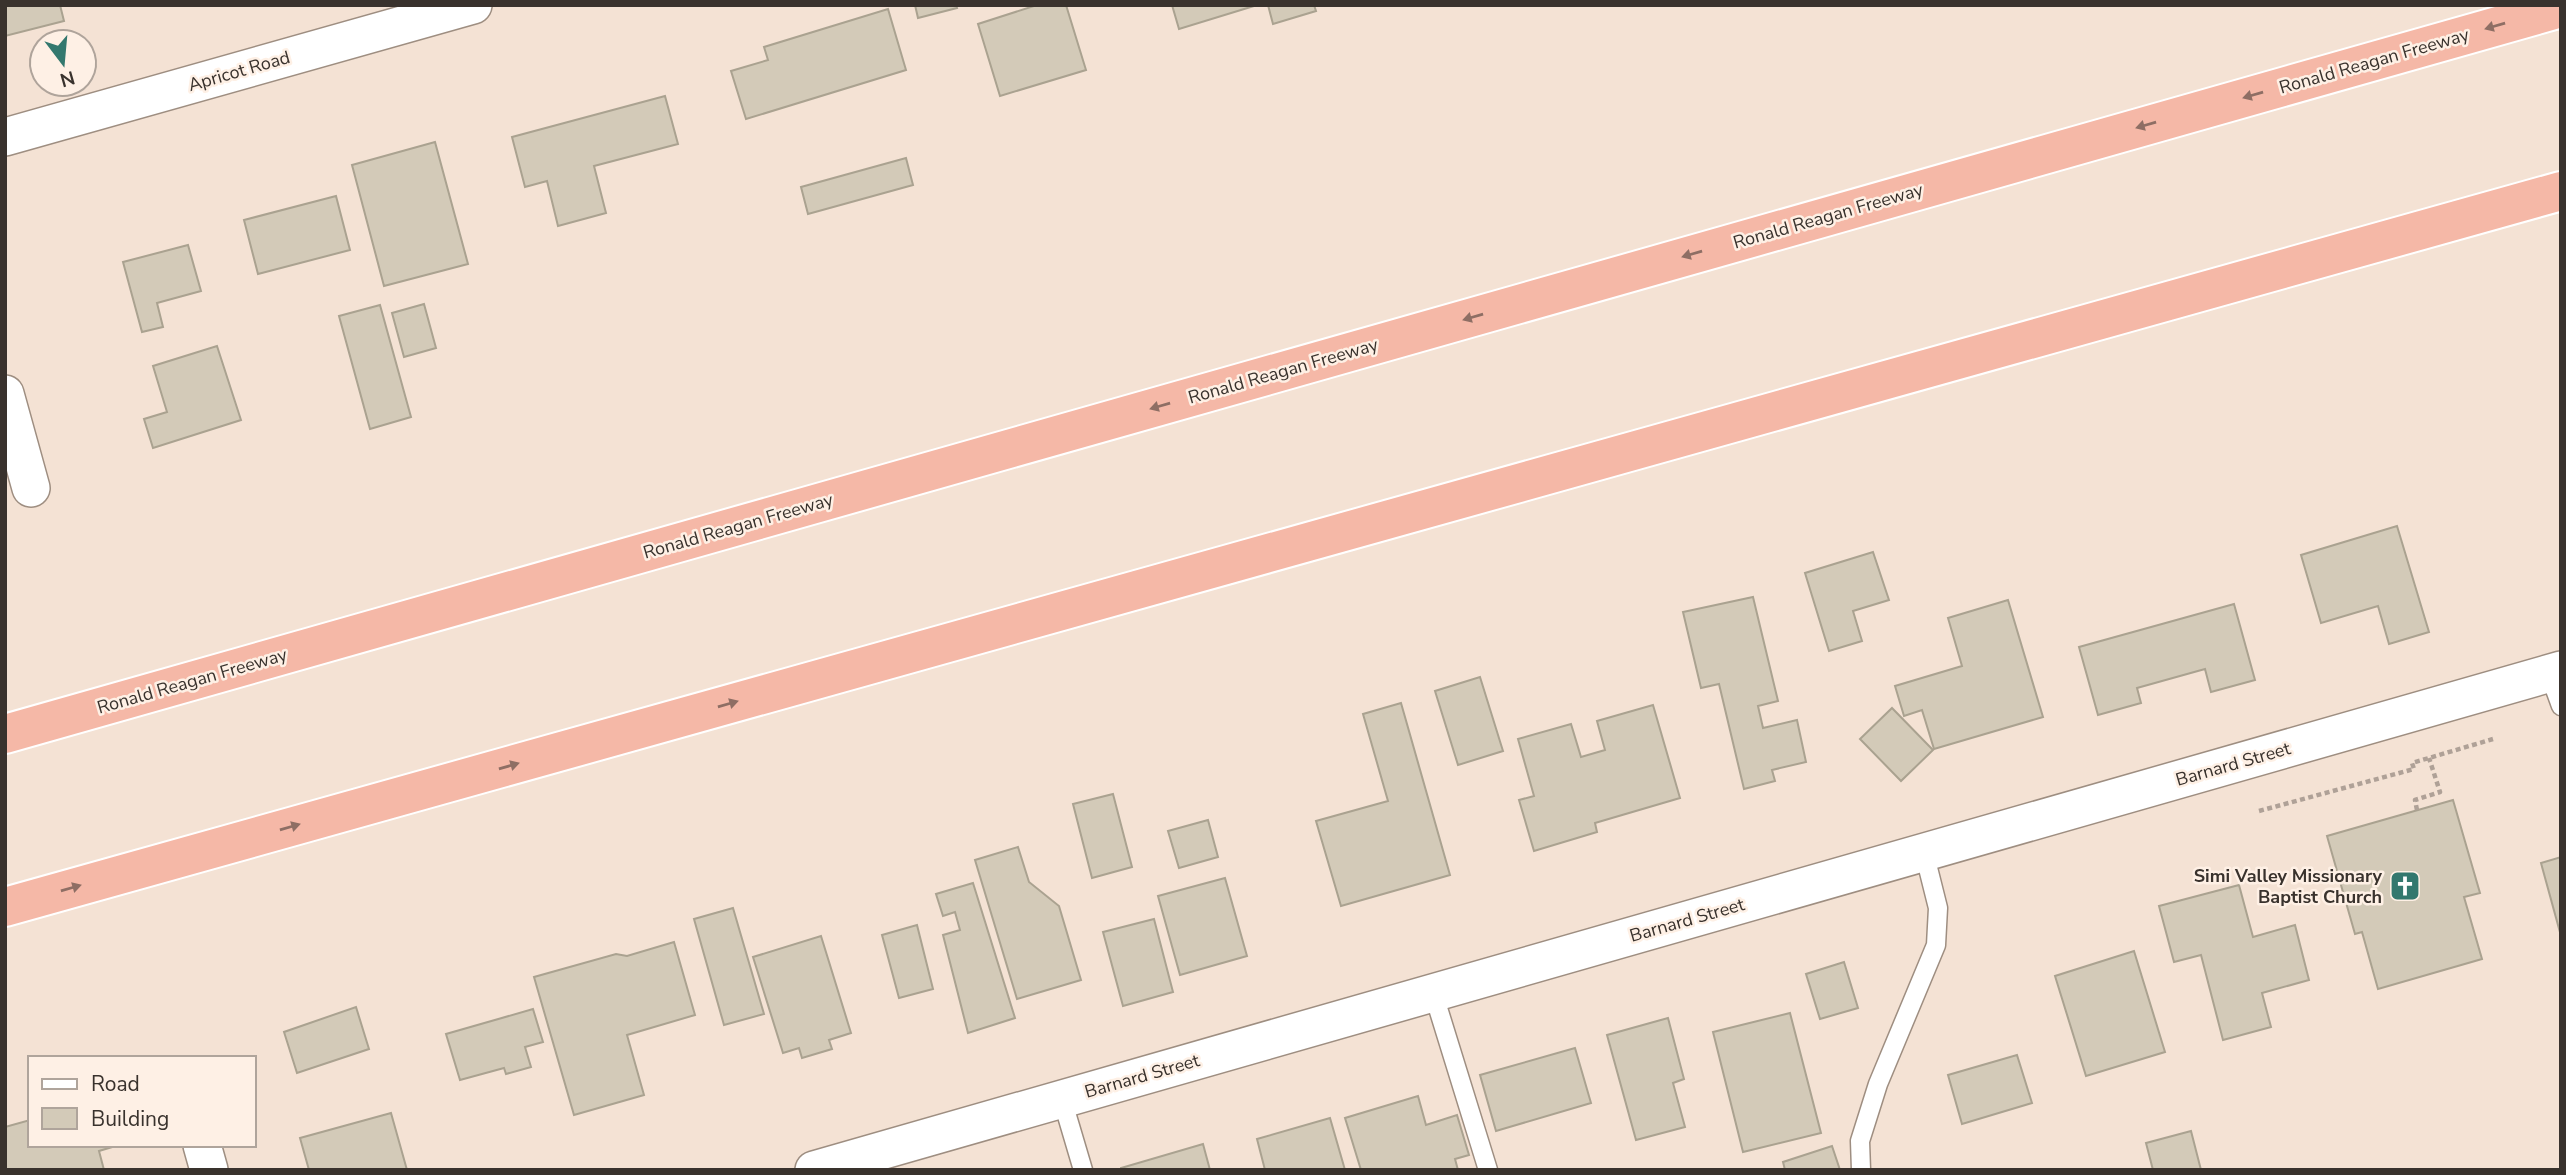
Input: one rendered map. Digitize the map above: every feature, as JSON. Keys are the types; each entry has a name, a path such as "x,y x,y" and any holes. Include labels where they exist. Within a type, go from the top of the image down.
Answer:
{"highway":[{"name":"Ronald Reagan Freeway","path":"5,734 2561,8"},
{"path":"5,907 2561,191"}],"street":[{"name":"Apricot Road","path":"5,137 473,5"},
{"path":"5,394 31,488"},
{"name":"Barnard Street","path":"814,1170 1924,852 2557,683"},
{"path":"203,1147 209,1170"}],"lane":[{"path":"1861,1170 1860,1141 1878,1084 1936,945 1938,908 1924,852"},
{"path":"1433,992 1488,1170"},
{"path":"1062,1099 1083,1170"}],"path":[{"path":"2259,811 2414,769 2412,763 2493,739"},
{"path":"2417,810 2415,800 2440,792 2429,758"}],"building":[{"path":"5,5 60,5 64,21 5,36"},
{"path":"915,5 956,5 957,8 918,18"},
{"path":"1037,5 1066,5 1086,70 1000,96 978,24"},
{"path":"1172,5 1253,5 1254,6 1179,29"},
{"path":"1268,5 1314,5 1316,11 1273,24"},
{"path":"888,9 906,70 746,119 731,71 768,60 764,47"},
{"path":"665,96 678,144 594,166 606,213 558,226 547,181 525,187 512,137"},
{"path":"435,142 468,264 384,286 352,165"},
{"path":"906,158 913,185 808,214 801,187"},
{"path":"336,196 350,250 258,274 244,220"},
{"path":"188,245 201,291 157,303 163,327 142,332 123,262"},
{"path":"424,304 436,348 404,357 392,313"},
{"path":"380,305 411,417 370,429 339,316"},
{"path":"217,346 241,420 153,448 144,419 167,412 153,366"},
{"path":"2397,526 2429,632 2389,644 2378,606 2321,623 2301,555"},
{"path":"1873,552 1889,600 1853,611 1862,641 1829,651 1805,573"},
{"path":"1753,597 1778,701 1758,706 1763,728 1797,720 1806,762 1772,770 1775,781 1744,789 1719,684 1701,688 1683,612"},
{"path":"2008,600 2043,717 1934,749 1922,710 1904,716 1895,686 1962,666 1948,618"},
{"path":"2234,604 2255,680 2211,692 2205,669 2137,688 2141,703 2098,715 2079,647"},
{"path":"1480,677 1503,751 1458,765 1435,691"},
{"path":"1401,703 1450,875 1341,906 1316,821 1388,801 1363,714"},
{"path":"1653,705 1680,798 1595,823 1597,832 1534,851 1519,800 1534,796 1518,739 1571,724 1581,757 1605,750 1597,721"},
{"path":"1892,708 1933,750 1901,781 1860,739"},
{"path":"1113,794 1132,867 1092,878 1073,804"},
{"path":"2453,800 2480,893 2464,897 2482,959 2378,989 2362,932 2355,934 2327,836"},
{"path":"1208,820 1218,857 1179,868 1168,831"},
{"path":"1018,847 1029,882 1059,906 1081,980 1017,999 975,860"},
{"path":"2561,857 2561,936 2541,863"},
{"path":"1225,878 1247,956 1180,975 1158,896"},
{"path":"973,883 1015,1018 968,1033 943,935 960,930 955,912 943,916 936,894"},
{"path":"2239,885 2253,937 2295,925 2309,980 2262,993 2271,1027 2223,1040 2201,955 2174,962 2159,906"},
{"path":"733,908 764,1014 724,1025 694,919"},
{"path":"1154,919 1173,992 1123,1006 1103,932"},
{"path":"917,925 933,989 899,998 882,935"},
{"path":"821,936 851,1033 829,1040 832,1049 802,1058 799,1048 783,1053 753,957"},
{"path":"674,942 695,1015 627,1035 644,1095 574,1115 534,977 616,954 627,956"},
{"path":"2134,951 2165,1052 2086,1076 2055,976"},
{"path":"1844,962 1858,1008 1820,1019 1806,974"},
{"path":"356,1007 369,1049 297,1073 284,1032"},
{"path":"533,1009 543,1042 525,1047 531,1067 506,1074 504,1068 460,1080 446,1034"},
{"path":"1790,1013 1821,1133 1743,1152 1713,1032"},
{"path":"1668,1018 1684,1079 1673,1083 1685,1127 1636,1140 1607,1035"},
{"path":"1575,1048 1591,1103 1496,1131 1480,1075"},
{"path":"2017,1055 2032,1103 1962,1124 1948,1075"},
{"path":"1418,1096 1426,1125 1457,1115 1469,1155 1455,1159 1458,1170 1361,1170 1345,1118"},
{"path":"391,1113 407,1170 309,1170 300,1138"},
{"path":"1330,1118 1345,1170 1265,1170 1257,1139"},
{"path":"28,1121 28,1147 112,1147 99,1151 104,1170 5,1170 5,1127"},
{"path":"2191,1131 2201,1170 2153,1170 2146,1143"},
{"path":"1203,1144 1210,1170 1121,1170 1121,1168"},
{"path":"1832,1146 1840,1170 1785,1170 1783,1162"}],"place":[{"name":"Simi Valley Missionary Baptist Church","path":"2405,886"}]}
